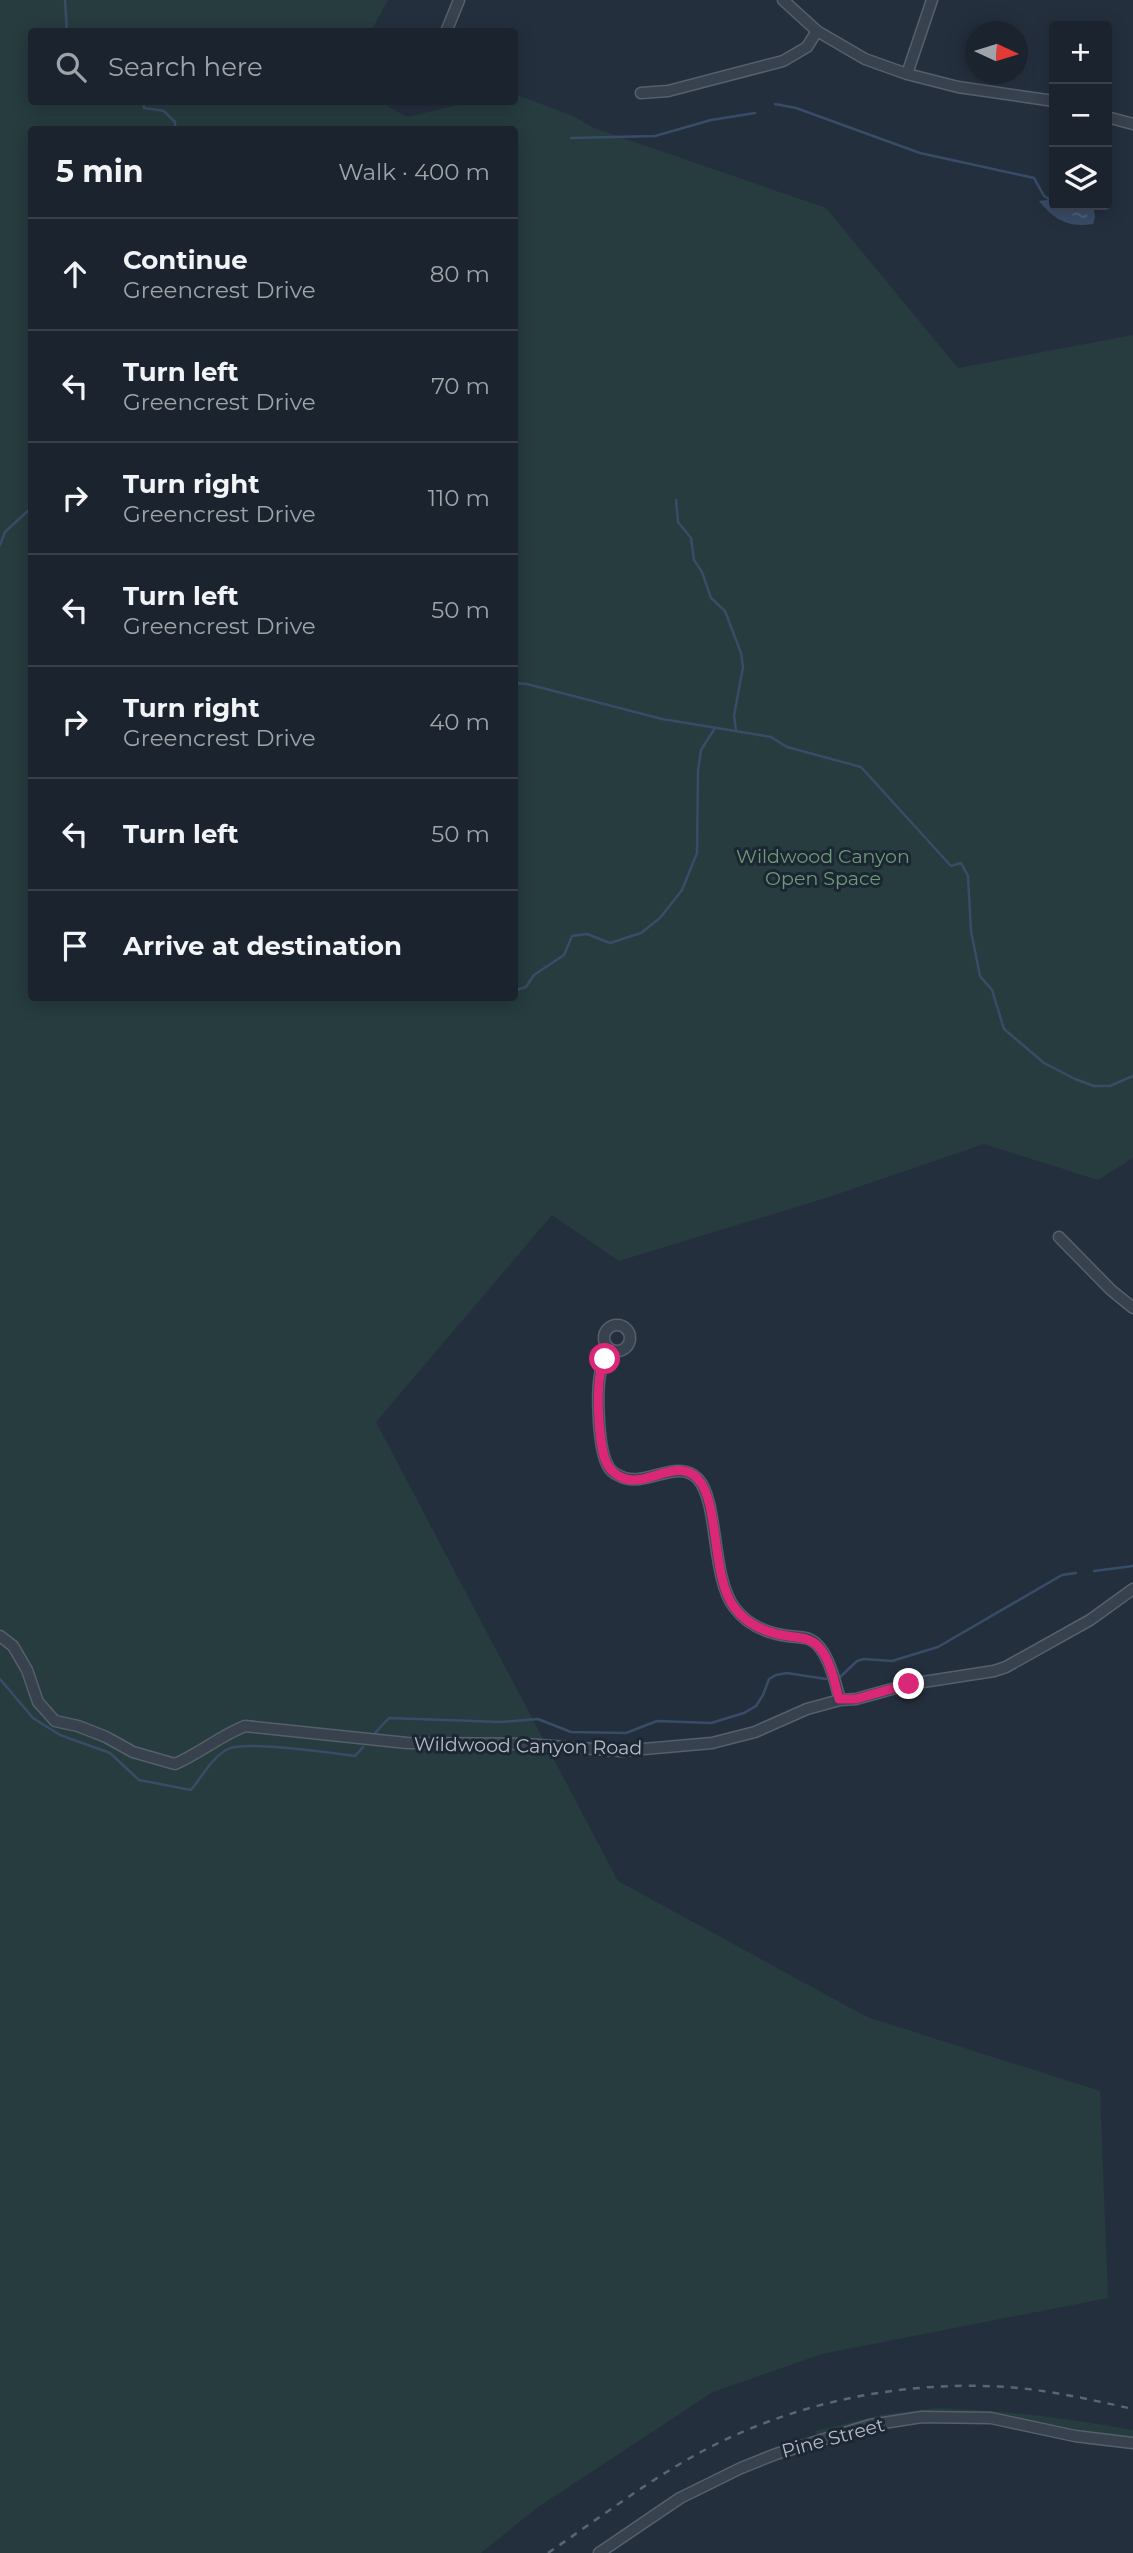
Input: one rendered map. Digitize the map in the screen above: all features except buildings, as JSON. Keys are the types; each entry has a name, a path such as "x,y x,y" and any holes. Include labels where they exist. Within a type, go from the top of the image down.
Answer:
{"street":[{"path":"448,28 459,0"},
{"path":"783,0 817,31 865,59 907,74 958,87 1049,100"},
{"path":"907,74 932,0"},
{"path":"641,93 668,91 783,61 807,47 817,31"},
{"path":"1112,118 1133,124"},
{"path":"1059,1237 1111,1290 1133,1308"},
{"path":"611,1350 603,1364 598,1398 600,1430 607,1465 616,1475 627,1479 636,1480 679,1470 700,1481 706,1493 727,1597 748,1623 765,1631 809,1639 820,1648 834,1679 839,1699"},
{"name":"Wildwood Canyon Road","path":"0,1636 13,1646 27,1670 38,1702 55,1721 78,1726 133,1752 175,1765 208,1748 222,1735 244,1726 407,1743 526,1744 621,1751 694,1746 732,1739 839,1699 856,1699 909,1684 994,1671 1090,1620 1133,1589"},
{"name":"Pine Street","path":"599,2553 680,2498 741,2468 776,2454 870,2425 922,2417 991,2418 1075,2436 1133,2443"}],"green space":[{"name":"Wildwood Canyon Open Space","path":"0,0 388,0 373,28 28,28 28,105 386,105 407,117 457,105 518,105 518,95 573,116 594,128 826,208 958,368 1133,335 1133,1158 1098,1180 984,1144 829,1197 619,1261 552,1215 376,1422 618,1881 867,2017 1100,2091 1108,2298 822,2354 713,2392 538,2507 481,2553 0,2553"},
{"path":"936,2408 1035,2415 1133,2430 1133,2449 1089,2445 1015,2426 986,2422 936,2422 882,2427 819,2445 815,2431 881,2415"}],"water":[{"path":"1049,200 1049,210 1094,210 1093,224 1076,225 1062,221 1050,213 1039,201"}],"waterway":[{"path":"65,0 67,28"},
{"path":"775,104 796,108 920,153 1034,178 1044,196 1049,199"},
{"path":"144,105 144,108 164,111 175,122 175,126"},
{"path":"571,138 655,136 711,120 755,113"},
{"path":"676,500 678,522 691,538 694,560 702,572 711,598 725,611 741,653 743,667 734,716 736,730"},
{"path":"0,545 5,532 28,511"},
{"path":"518,683 662,719 771,737 787,747 861,767 951,866 961,863 968,876 971,931 980,976 992,990 1004,1029 1044,1063 1094,1086 1110,1086 1133,1076"},
{"path":"518,990 526,987 534,975 564,955 572,936 587,934 610,943 641,933 660,918 682,890 697,853 698,771 701,750 715,728"},
{"path":"1094,1571 1133,1566"},
{"path":"839,1678 857,1661 892,1661 938,1647 1062,1575 1076,1573"},
{"path":"375,1733 389,1718 501,1722 538,1719 571,1732 626,1733 657,1721 711,1723 744,1713 756,1706 769,1679 776,1675 787,1673 826,1679"},
{"path":"0,1679 33,1718 60,1735 110,1753 139,1780 191,1790 217,1757 228,1749 252,1746 289,1748 355,1756 363,1747"}],"railway":[{"path":"548,2553 636,2492 726,2439 764,2423 843,2400 924,2388 1007,2387 1055,2393 1133,2409"}],"route":[{"path":"605,1359 601,1371 598,1410 607,1465 616,1475 627,1479 636,1480 679,1470 700,1481 706,1493 727,1597 748,1623 765,1631 809,1639 820,1648 834,1679 839,1699 856,1699 909,1684"}]}
